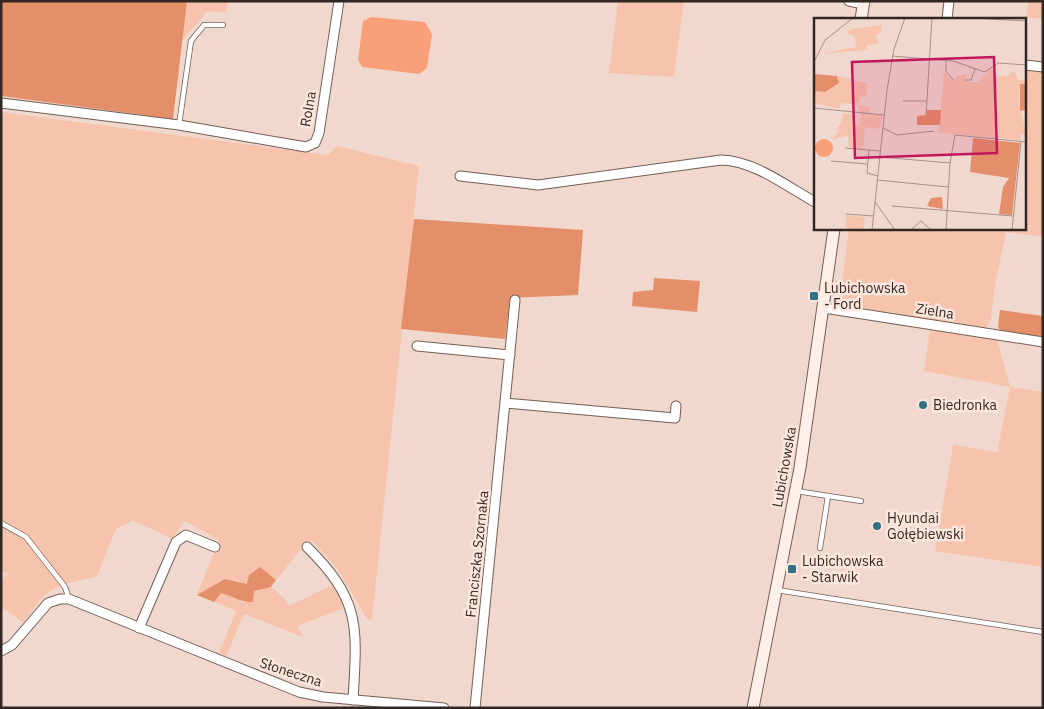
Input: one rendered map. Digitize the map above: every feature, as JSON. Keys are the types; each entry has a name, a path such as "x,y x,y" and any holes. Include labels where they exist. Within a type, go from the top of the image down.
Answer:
{"street":[{"name":"Rolna","path":"1,103 179,126 306,147 314,143 319,133 339,1"},
{"path":"849,1 864,2 861,18"},
{"path":"947,18 949,1"},
{"path":"1026,65 1043,67"},
{"path":"460,176 538,185 712,161 733,160 746,163 814,201"},
{"name":"Lubichowska","path":"753,708 796,491 834,230"},
{"name":"Franciszka Szornaka","path":"475,708 515,300"},
{"name":"Zielna","path":"824,308 1043,342"},
{"path":"417,346 510,355"},
{"path":"506,403 675,418 676,406"},
{"path":"139,628 176,542 186,535 215,547"},
{"path":"307,547 335,577 354,620 357,648 353,700"},
{"path":"1,651 12,645 48,603 60,598 69,599"},
{"name":"Słoneczna","path":"69,599 299,692 353,700 444,708"}],"lane":[{"path":"179,126 191,41 204,25 224,25"},
{"path":"796,491 861,501"},
{"path":"820,548 828,496"},
{"path":"1,523 26,537 65,586 69,599"},
{"path":"777,590 1043,632"}],"shaded area":[{"path":"1,1 187,1 173,119 1,96"},
{"path":"187,1 228,1 226,13 208,11 182,40"},
{"path":"618,1 684,1 674,77 609,73"},
{"path":"1029,1 1043,1 1043,19 1026,17"},
{"path":"371,17 425,22 432,34 427,68 419,74 362,67 358,60 363,21"},
{"path":"1026,70 1043,72 1043,237 1006,232 995,285 991,319 985,329 839,304 849,230 1026,230"},
{"path":"1,112 328,155 337,146 419,166 372,620 367,619 338,570 312,540 301,549 276,580 260,567 247,584 236,580 197,595 219,540 185,521 172,539 133,520 116,529 97,576 62,585 54,589 32,610 24,623 1,607 1,580 8,574 1,571"},
{"path":"414,219 583,230 578,295 510,298 505,339 401,329"},
{"path":"654,278 700,281 697,312 632,306 633,292 653,290"},
{"path":"1000,310 1043,316 1043,338 1002,332 998,327"},
{"path":"930,328 997,339 1010,387 924,371"},
{"path":"1010,387 1043,392 1043,567 935,551 953,445 997,452"},
{"path":"260,567 276,580 271,587 254,591 253,602 221,593 214,602 197,595 225,579 247,584 249,575"},
{"path":"334,584 344,608 297,626 303,637 244,614 226,656 219,653 236,611 214,602 221,593 232,595 244,603 254,591 271,587 284,598 289,606"}],"place":[{"name":"Lubichowska - Ford","path":"814,296"},
{"name":"Biedronka","path":"923,405"},
{"name":"Hyundai Gołębiewski","path":"877,526"},
{"name":"Lubichowska - Starwik","path":"792,569"}]}
